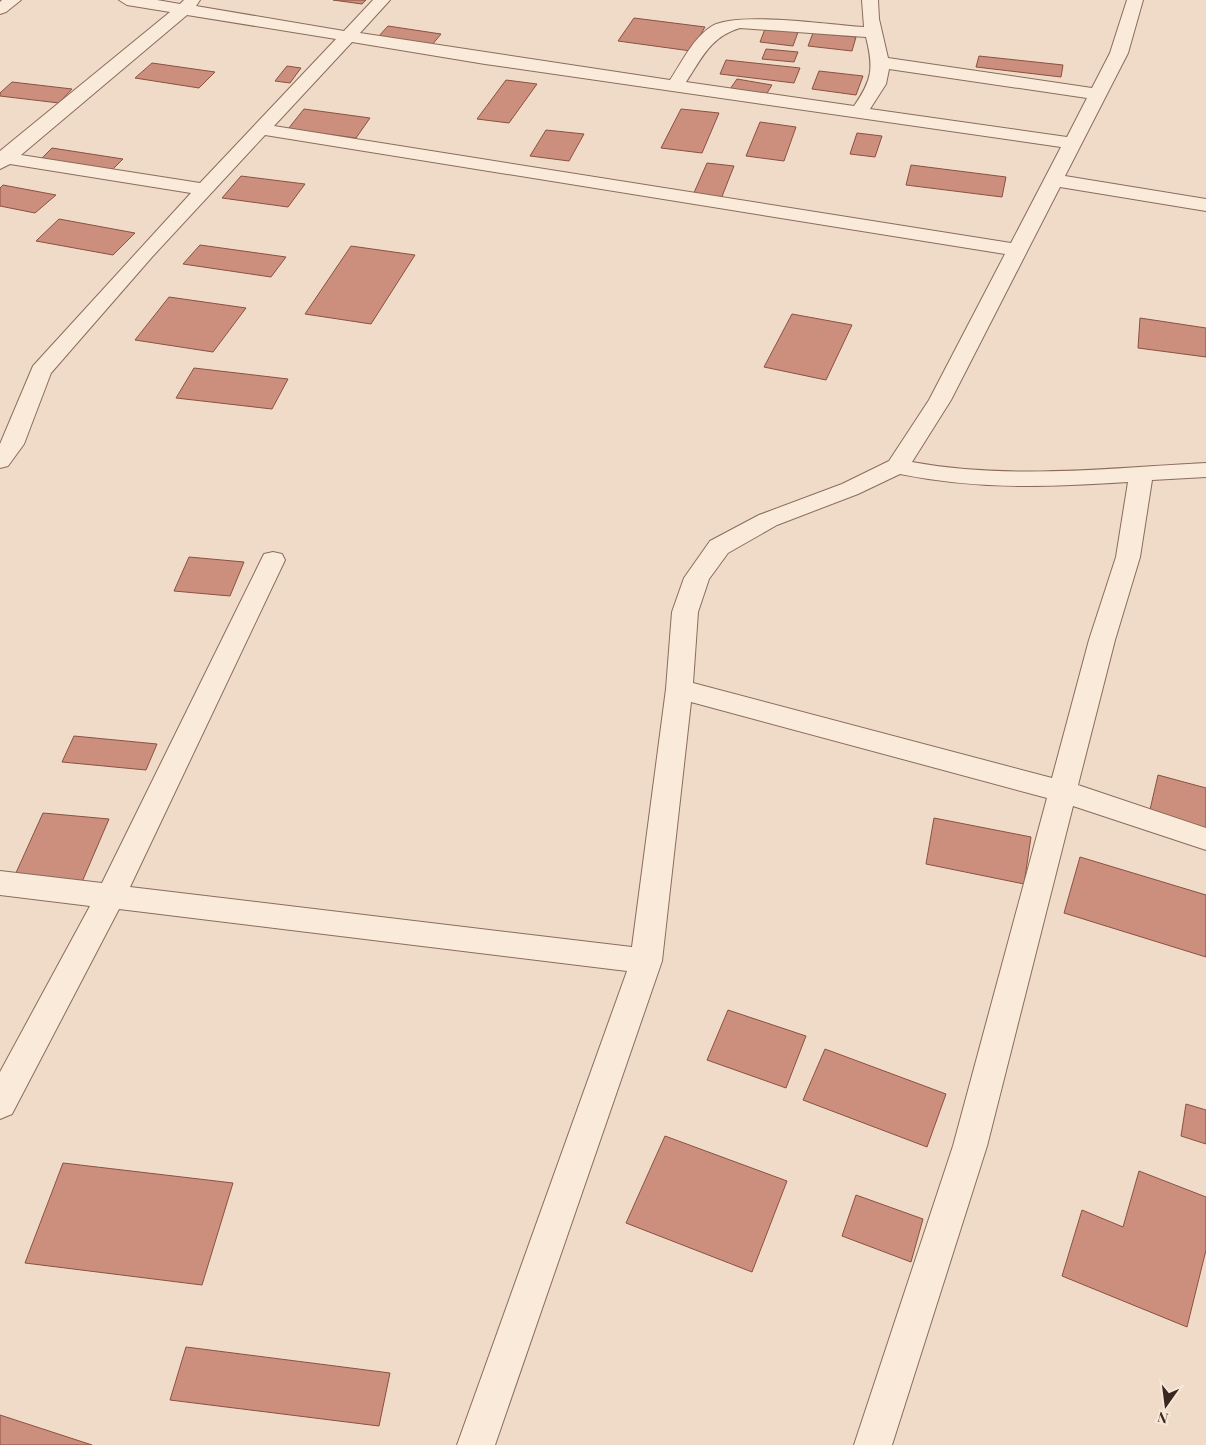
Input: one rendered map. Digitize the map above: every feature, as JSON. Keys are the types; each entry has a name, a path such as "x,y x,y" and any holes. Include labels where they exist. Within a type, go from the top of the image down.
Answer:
{"street":[{"path":"0,9 13,0"},
{"path":"127,0 189,4 346,38 1072,143"},
{"path":"0,460 12,444 41,371 204,189 382,0"},
{"path":"859,112 880,76 874,33 868,13 870,0"},
{"path":"476,1445 646,961 679,689 685,612 697,578 720,547 768,520 850,489 897,466 940,400 1119,53 1135,0"},
{"path":"2,159 189,4"},
{"path":"675,86 704,41 710,35 727,26 758,23 874,33"},
{"path":"879,62 1098,94"},
{"path":"260,129 1017,250"},
{"path":"2,159 204,189"},
{"path":"1053,180 1206,205"},
{"path":"897,466 943,475 986,479 1034,479 1206,470"},
{"path":"873,1445 970,1146 1102,640 1128,557 1141,473"},
{"path":"0,1104 110,897 273,560"},
{"path":"679,689 1062,791 1206,839"},
{"path":"0,883 646,961"}],"building":[{"path":"333,0 366,0 362,4"},
{"path":"634,18 705,27 691,51 618,41"},
{"path":"388,26 441,34 432,45 378,37"},
{"path":"765,29 798,32 793,46 760,42"},
{"path":"813,33 856,37 852,51 808,46"},
{"path":"766,49 798,52 794,62 762,59"},
{"path":"979,56 1063,65 1061,77 976,67"},
{"path":"726,60 800,68 794,83 720,74"},
{"path":"152,63 215,72 199,88 135,78"},
{"path":"287,66 301,68 290,83 275,81"},
{"path":"819,71 863,76 856,95 812,89"},
{"path":"737,79 772,85 764,98 728,92"},
{"path":"506,80 537,84 509,123 477,119"},
{"path":"12,82 72,89 59,103 0,96 0,93"},
{"path":"304,109 370,118 356,138 288,129"},
{"path":"681,109 719,113 702,153 661,148"},
{"path":"760,122 796,127 784,161 746,156"},
{"path":"546,130 584,134 569,161 530,156"},
{"path":"857,133 882,136 875,157 850,154"},
{"path":"52,148 123,159 110,172 38,162"},
{"path":"707,163 734,166 721,199 693,195"},
{"path":"911,165 1006,177 1002,197 906,185"},
{"path":"241,176 305,184 288,207 222,198"},
{"path":"3,185 56,195 35,213 0,206 0,188"},
{"path":"59,219 135,233 113,255 36,241"},
{"path":"200,245 286,257 271,277 183,264"},
{"path":"351,246 415,255 371,324 305,314"},
{"path":"169,297 246,308 213,352 135,340"},
{"path":"792,314 852,325 826,380 764,367"},
{"path":"1140,318 1206,328 1206,357 1138,348"},
{"path":"194,368 288,379 272,409 176,398"},
{"path":"189,557 244,562 230,596 174,591"},
{"path":"74,736 157,744 146,770 62,762"},
{"path":"1158,775 1206,788 1206,831 1149,814"},
{"path":"43,813 109,819 82,882 15,875"},
{"path":"934,818 1031,837 1024,884 926,864"},
{"path":"1080,857 1206,895 1206,957 1064,913"},
{"path":"728,1010 806,1036 786,1088 707,1060"},
{"path":"825,1049 946,1094 927,1147 803,1100"},
{"path":"1186,1104 1206,1110 1206,1144 1181,1136"},
{"path":"665,1136 787,1181 752,1272 626,1223"},
{"path":"63,1163 233,1183 202,1285 25,1263"},
{"path":"1139,1171 1206,1197 1206,1250 1187,1327 1062,1276 1082,1210 1123,1227"},
{"path":"856,1195 923,1219 911,1262 842,1236"},
{"path":"186,1347 390,1373 379,1426 170,1400"},
{"path":"0,1415 92,1445 0,1445"}]}
